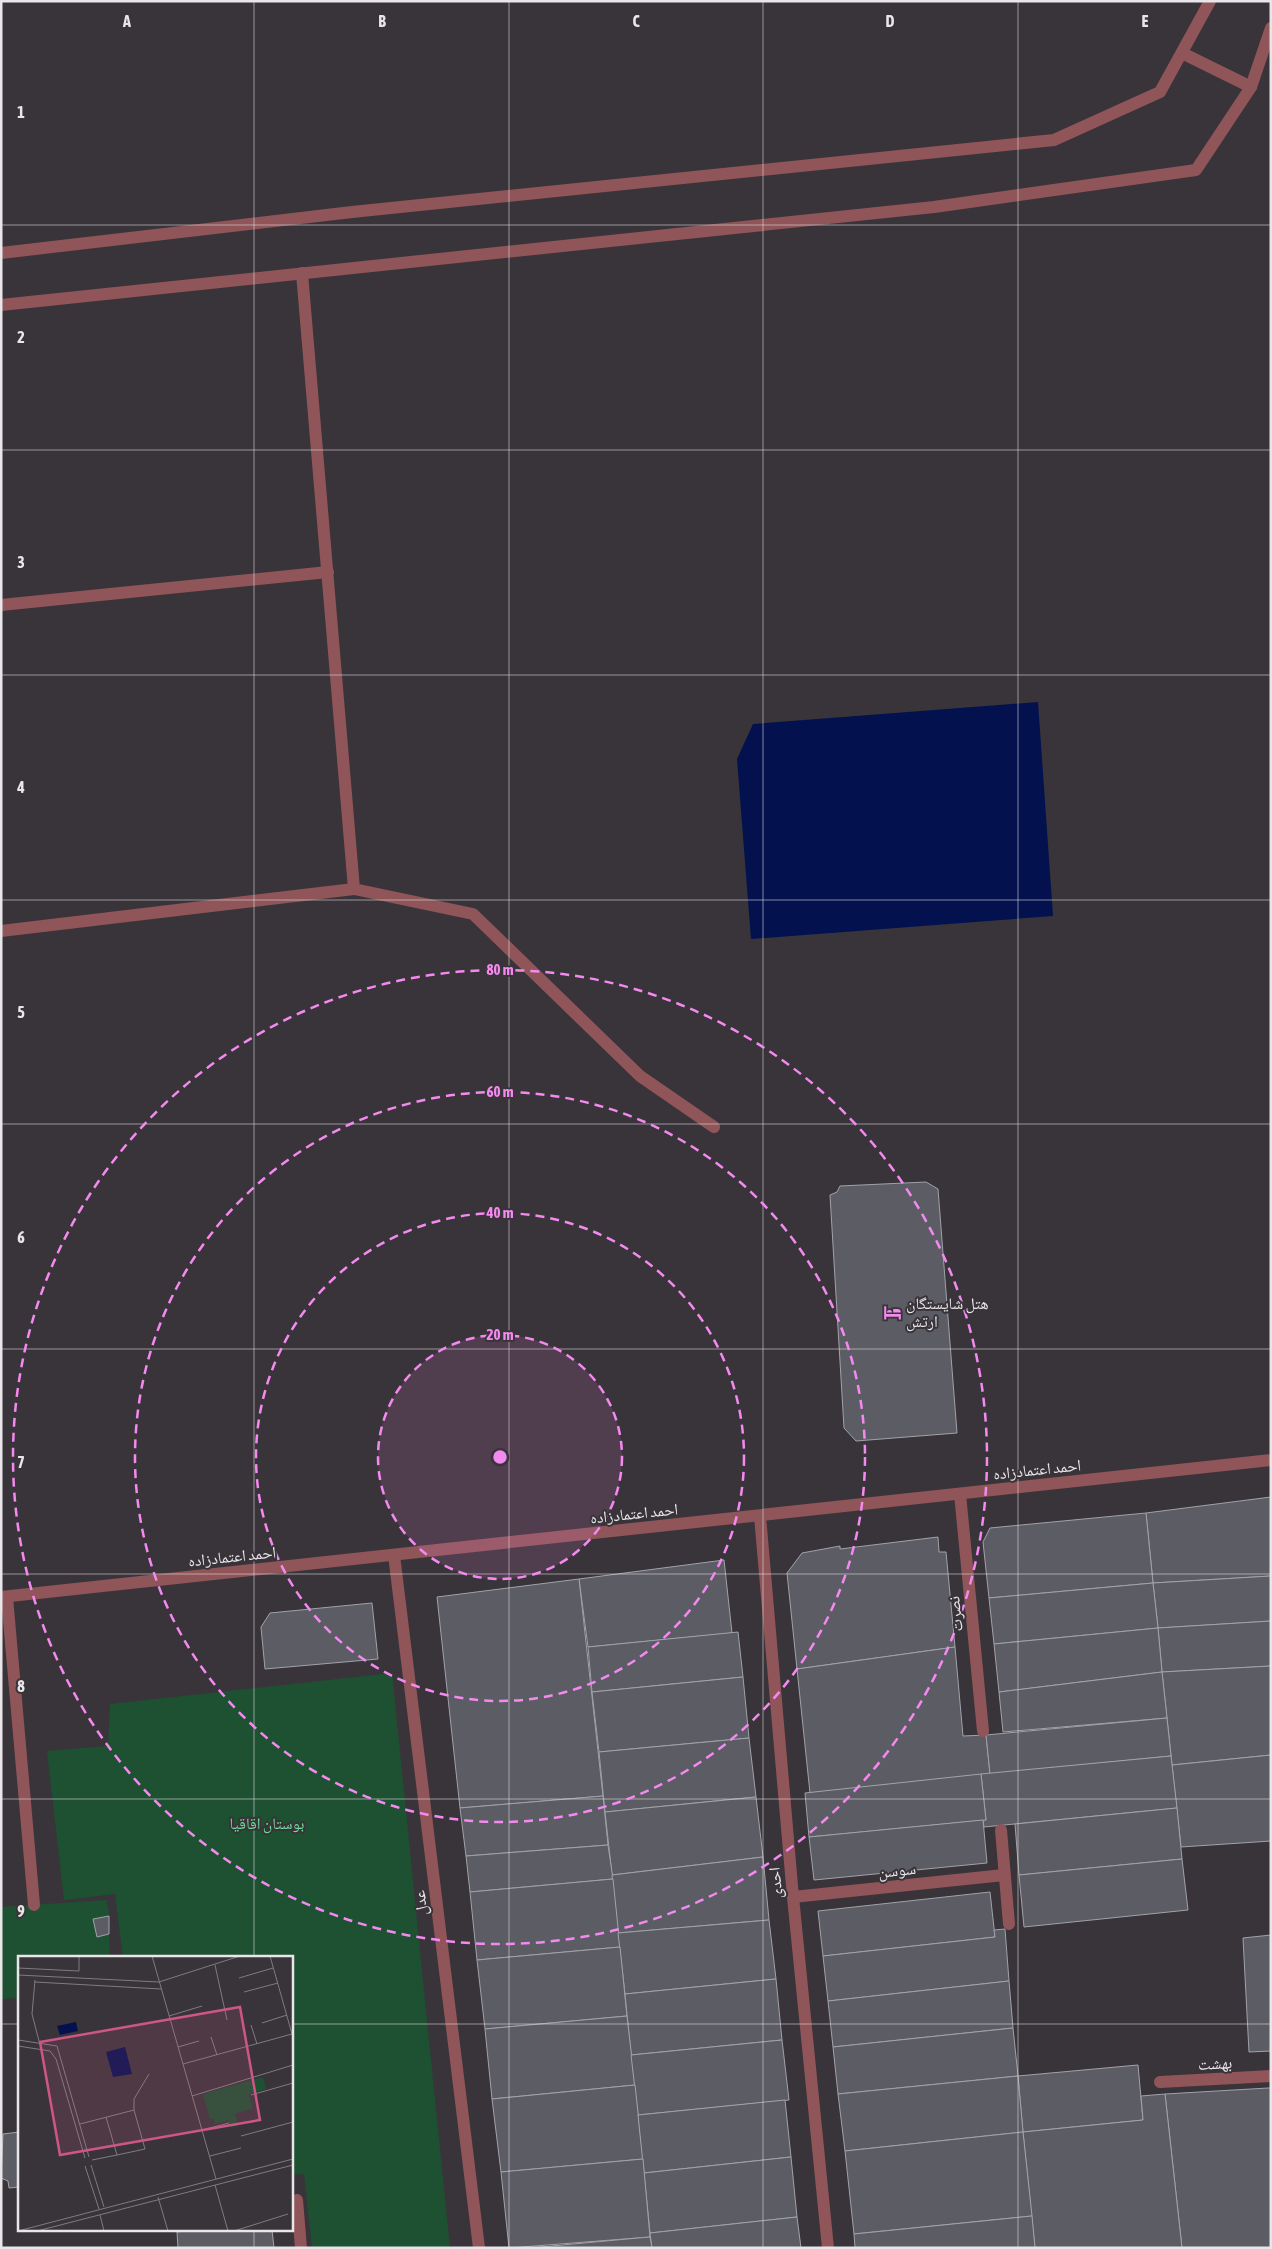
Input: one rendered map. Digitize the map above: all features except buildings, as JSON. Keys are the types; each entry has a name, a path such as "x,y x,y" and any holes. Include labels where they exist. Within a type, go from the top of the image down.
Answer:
{"street":[{"path":"1,253 352,212 1054,140 1160,92 1210,1"},
{"path":"1,305 934,208 1196,170 1251,87 1271,28"},
{"path":"1182,52 1251,87"},
{"path":"302,273 354,889"},
{"path":"1,606 328,572"},
{"path":"1,931 354,889 473,914 640,1076 714,1127"},
{"name":"احمد اعتمادزاده","path":"4,1597 1271,1460"},
{"name":"نصرت","path":"960,1494 983,1731"},
{"name":"احدی","path":"760,1516 793,1897 828,2248"},
{"name":"عدل","path":"394,1555 478,2248"},
{"path":"4,1597 34,1905"},
{"path":"1001,1830 1009,1924"},
{"name":"سوسن","path":"793,1897 1004,1875"},
{"name":"بهشت","path":"1160,2082 1271,2076"},
{"path":"297,2200 301,2248"}],"green space":[{"name":"بوستان اقاقیا","path":"392,1673 450,2248 312,2248 304,2174 292,2175 292,1956 123,1956 115,1894 64,1900 47,1751 108,1746 110,1704"},
{"path":"107,1900 109,1916 93,1920 97,1937 109,1934 110,1956 18,1956 18,1998 1,1999 1,1907"}],"shaded area":[{"path":"1038,702 1053,916 751,939 737,759 753,724"}],"place":[{"name":"هتل شایستگان ارتش","path":"892,1312"}]}
